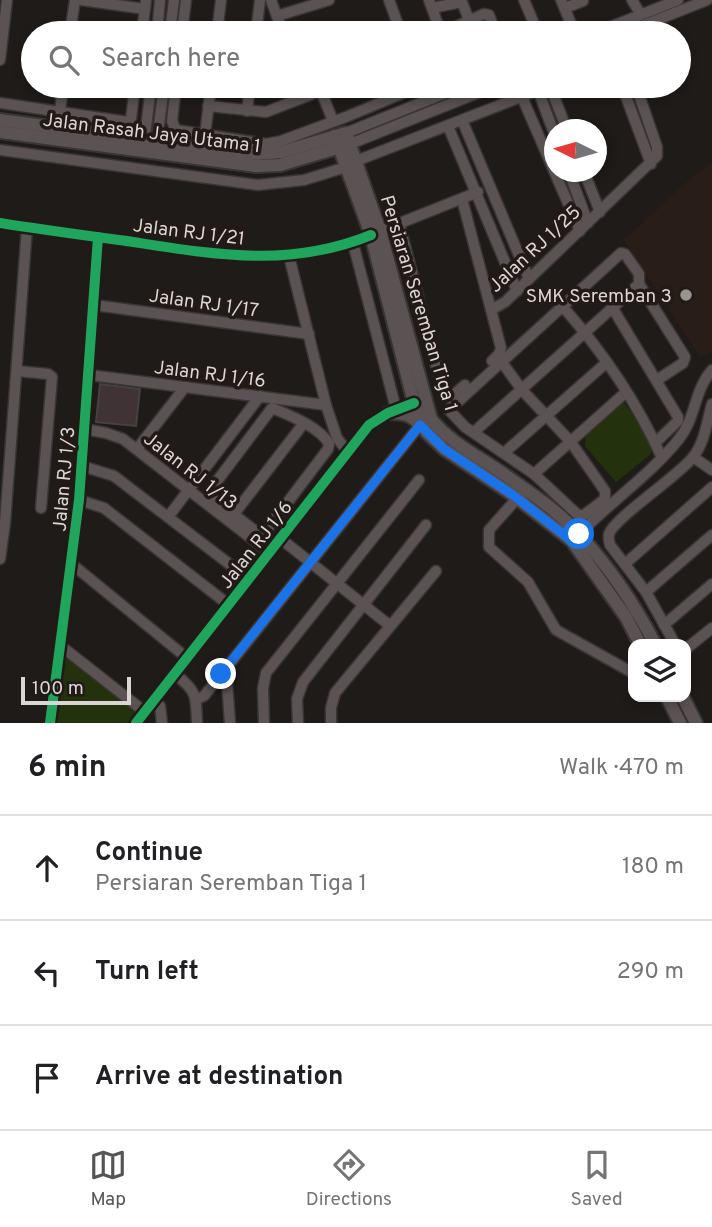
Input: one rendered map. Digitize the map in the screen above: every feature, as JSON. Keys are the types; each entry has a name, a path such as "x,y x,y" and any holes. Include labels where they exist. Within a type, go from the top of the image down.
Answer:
{"main road":[{"name":"Jalan Rasah Jaya Utama 1","path":"0,120 58,128 256,166 280,165 343,140"},
{"name":"Jalan Rasah Jaya Utama 1","path":"0,132 150,145"},
{"name":"Persiaran Seremban Tiga 1","path":"343,140 376,233 420,402 423,428 444,449 560,516 637,639"},
{"name":"Persiaran Seremban Tiga 1","path":"420,402 442,432 521,494"},
{"path":"392,411 405,413 423,428"},
{"name":"Persiaran Seremban Tiga 1","path":"575,537 623,590 652,639"},
{"path":"670,702 680,723"},
{"path":"686,702 696,723"}],"street":[{"path":"0,60 7,0"},
{"path":"72,21 75,0"},
{"path":"81,0 146,5"},
{"path":"158,21 160,0"},
{"path":"171,21 174,0"},
{"path":"183,21 186,0"},
{"path":"218,21 221,0"},
{"path":"257,21 260,0"},
{"path":"271,0 279,21"},
{"path":"277,16 329,0"},
{"path":"389,0 397,21"},
{"path":"524,0 533,21"},
{"path":"570,21 563,4 584,0"},
{"path":"632,0 641,15"},
{"path":"630,21 672,4 707,0"},
{"path":"436,21 430,4 466,1 469,20 487,14 490,21"},
{"path":"641,21 658,9"},
{"path":"58,128 62,98"},
{"path":"0,103 128,122 131,121 134,98"},
{"path":"150,145 151,98"},
{"path":"150,145 161,98"},
{"path":"175,98 173,126 176,130 266,144 401,98"},
{"path":"205,135 209,98"},
{"path":"247,111 249,98"},
{"path":"208,106 270,111 298,98"},
{"path":"324,98 334,121"},
{"name":"Jalan Rasah Jaya Utama 1","path":"343,140 411,98"},
{"name":"Jalan Rasah Jaya Utama 1","path":"343,140 461,98"},
{"path":"0,150 258,185 304,180 519,98"},
{"path":"522,98 580,231"},
{"path":"541,98 549,119"},
{"path":"555,98 563,119"},
{"path":"626,98 651,164"},
{"name":"Jalan RJ 1/25","path":"491,310 505,302 651,164 658,152 640,98"},
{"path":"462,120 529,279"},
{"path":"448,126 517,290"},
{"path":"573,182 588,223"},
{"path":"588,182 600,212"},
{"name":"Jalan RJ 1/21","path":"0,223 250,257 289,256 353,243 478,192"},
{"path":"462,199 501,357 522,390 570,441 606,491 605,499 581,516 534,474 465,427 449,410 501,357"},
{"path":"399,223 444,396 447,398 452,397 563,307 621,253 625,254 639,274 639,284 685,357 685,360 657,380"},
{"path":"0,559 27,227"},
{"name":"Jalan RJ 1/3","path":"50,723 79,500 98,237"},
{"path":"353,243 392,411"},
{"path":"289,256 334,443"},
{"path":"474,432 639,284"},
{"name":"Jalan RJ 1/17","path":"94,305 309,334"},
{"path":"563,307 586,333 606,363 662,458"},
{"path":"612,307 678,419 655,443"},
{"path":"504,453 606,363"},
{"path":"575,537 662,458 681,436 689,422 698,391 712,370"},
{"path":"17,371 48,374 51,377 41,509"},
{"name":"Jalan RJ 1/16","path":"89,376 260,396 274,403 326,405"},
{"path":"137,449 185,387"},
{"path":"534,474 625,393"},
{"path":"168,517 260,396"},
{"name":"Jalan RJ 1/6","path":"136,723 369,425 392,411 420,402"},
{"path":"348,452 274,403 211,491 211,497 275,546 311,562 389,625"},
{"path":"672,639 646,592 610,545 609,537 611,531 693,457 702,441 712,404"},
{"path":"234,514 304,423"},
{"path":"197,699 204,696 423,428"},
{"name":"Jalan RJ 1/13","path":"85,429 123,439 190,490 275,546"},
{"path":"262,536 334,443"},
{"path":"693,457 712,470"},
{"path":"82,466 114,476 249,579"},
{"path":"264,723 263,688 266,673 419,480"},
{"path":"625,564 712,488"},
{"path":"521,494 489,530 489,547 528,582 556,630 628,670"},
{"path":"79,500 104,508 229,605"},
{"path":"298,723 297,699 303,682 426,525"},
{"path":"646,592 712,535"},
{"path":"72,565 187,658"},
{"path":"331,723 335,693 436,571"},
{"path":"664,625 712,584"},
{"path":"691,645 712,628"},
{"path":"61,646 145,712"},
{"path":"175,674 192,688 197,699 197,723"},
{"path":"227,683 230,723"},
{"path":"154,700 160,706 162,723"}],"shaded area":[{"name":"SMK Seremban 3","path":"712,163 712,351 700,357 624,240 698,172"}],"green space":[{"path":"624,403 652,440 651,454 616,482 585,446 586,431 616,404"},
{"path":"66,656 136,712 127,723 55,723"}],"building":[{"path":"100,384 140,389 136,426 96,422"}],"cycle path":[{"path":"0,223 194,251 253,256 311,252 371,235"},
{"path":"50,723 79,500 98,237"},
{"path":"136,723 369,425 388,413 414,403"}],"place":[{"name":"SMK Seremban 3","path":"686,295"}],"route":[{"path":"221,674 420,425 444,449 513,495 572,541 579,534"}]}
